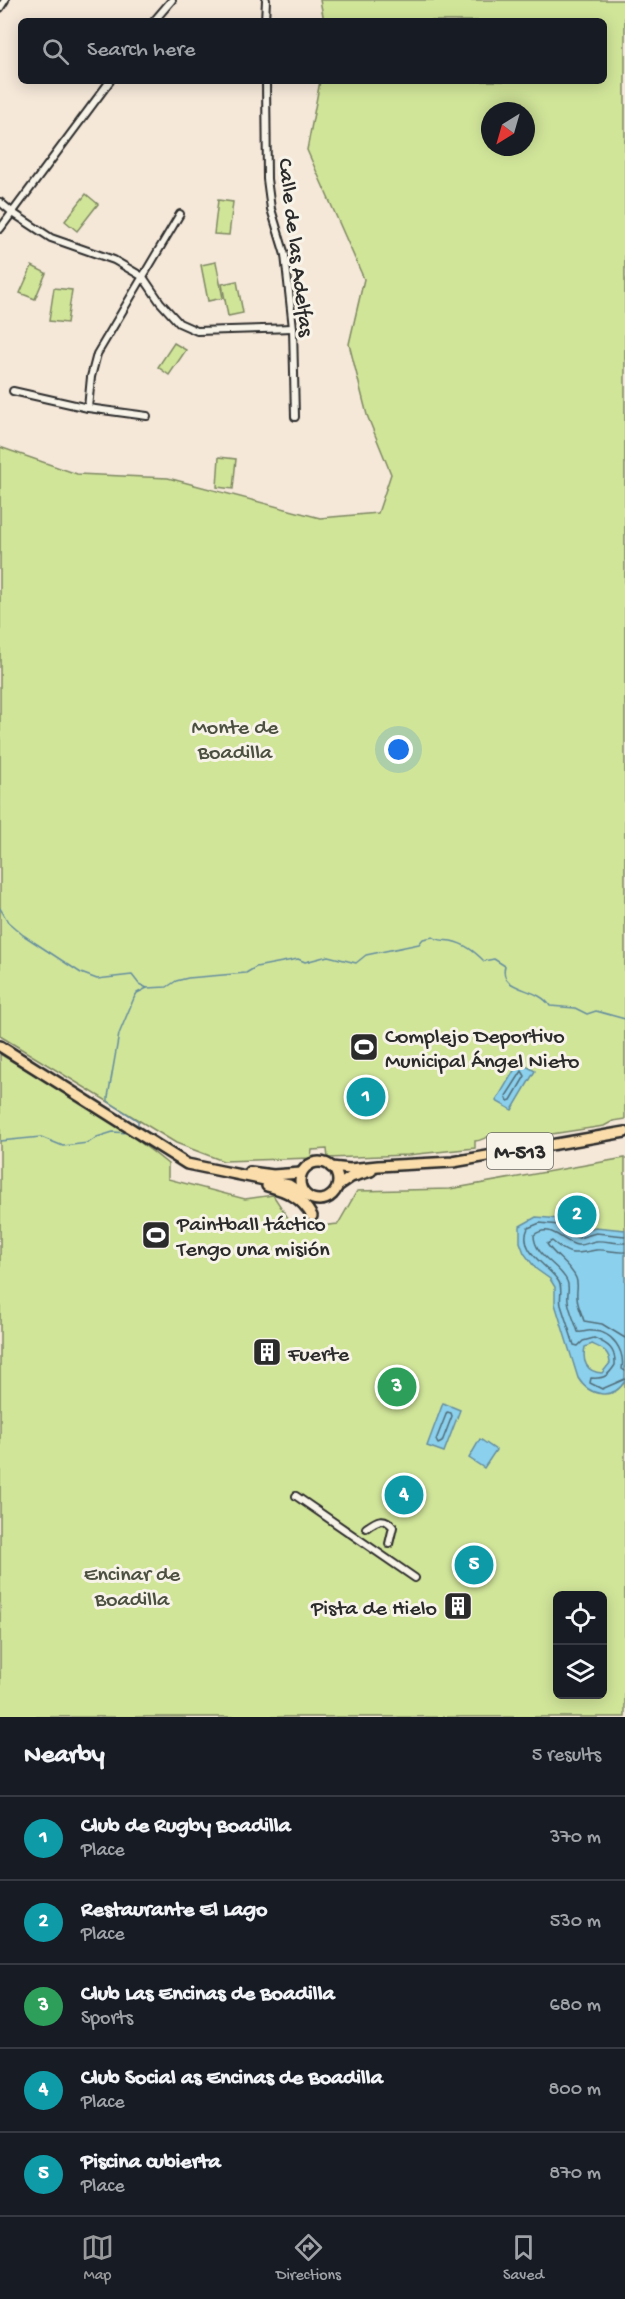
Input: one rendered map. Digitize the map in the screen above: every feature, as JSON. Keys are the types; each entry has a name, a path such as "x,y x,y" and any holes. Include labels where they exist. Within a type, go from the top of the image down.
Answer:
{"main road":[{"name":"M-513","path":"0,1046 175,1156 198,1167 289,1185 313,1200 323,1200 332,1196 338,1186 351,1177 372,1171 415,1165"},
{"name":"M-513","path":"175,1156 213,1167 288,1175 301,1173 304,1168 314,1162 350,1169 453,1162 625,1132"},
{"path":"198,1167 290,1193 312,1216"},
{"path":"332,1167 337,1176 338,1186"},
{"path":"301,1173 300,1188 306,1196"}],"street":[{"path":"0,8 4,0"},
{"path":"157,18 172,0"},
{"path":"265,18 266,0"},
{"path":"0,229 108,84"},
{"name":"Calle de las Adelfas","path":"266,84 267,179 271,209 285,255 293,328 292,366 295,417"},
{"path":"0,202 51,238 114,260 143,277 160,302 179,323 197,331 293,328"},
{"path":"88,408 91,377 98,354 180,214"},
{"path":"13,391 88,408 147,416"},
{"path":"296,1496 415,1578"},
{"path":"366,1528 380,1519 386,1520 393,1527 389,1544"}],"green space":[{"name":"Monte de Boadilla","path":"320,0 625,0 625,1119 613,1121 604,1126 492,1143 491,1136 475,1141 475,1148 408,1155 328,1158 327,1149 312,1150 311,1158 223,1161 176,1143 0,1036 0,447 77,474 168,478 320,518 378,513 391,474 367,415 349,344 364,279 307,150 319,84 607,84 607,18 323,18"},
{"path":"86,194 98,204 77,231 65,221"},
{"path":"218,200 233,202 229,235 214,234"},
{"path":"216,262 223,298 208,301 201,265"},
{"path":"32,266 46,273 35,299 20,293"},
{"path":"237,281 243,313 228,316 222,284"},
{"path":"54,288 72,290 67,323 49,321"},
{"path":"174,343 186,350 169,375 158,367"},
{"path":"219,457 236,459 233,489 217,487"},
{"name":"Encinar de Boadilla","path":"0,1054 87,1106 149,1148 168,1164 168,1179 245,1199 273,1195 292,1224 320,1226 338,1224 357,1191 450,1189 625,1158 625,1717 0,1717"}],"water":[{"path":"519,1062 535,1071 512,1110 496,1101"},
{"path":"536,1217 561,1219 580,1232 595,1227 625,1230 625,1381 614,1392 601,1394 595,1392 588,1389 578,1378 555,1304 555,1287 550,1279 536,1269 524,1253 520,1242 520,1226","holes":["592,1344 605,1351 608,1356 610,1363 602,1373 586,1365 585,1347"]},
{"path":"443,1403 460,1410 444,1452 427,1446"},
{"path":"480,1439 496,1450 484,1468 469,1458"}],"waterway":[{"path":"0,908 8,922 23,935 81,973 97,979 132,975 139,984 147,988 167,987 176,981 188,978 246,973 256,967 298,959 305,962 328,956 356,963 366,955 419,944 423,939 433,937 461,944 484,961 494,959 505,966 504,974 507,980 537,995 550,1006 575,1008 587,1014 596,1011 625,1019"},
{"path":"138,1127 138,1121 108,1101 108,1097 119,1034 137,993 147,988"},
{"path":"0,1141 41,1137 63,1146 88,1143 97,1137 113,1132 129,1133"}],"place":[{"name":"Complejo Deportivo Municipal Ángel Nieto","path":"364,1047"},
{"name":"Club de Rugby Boadilla","path":"366,1097"},
{"name":"Restaurante El Lago","path":"577,1215"},
{"name":"Paintball táctico Tengo una misión","path":"156,1235"},
{"name":"Fuerte","path":"267,1352"},
{"name":"Club Las Encinas de Boadilla","path":"397,1387"},
{"name":"Club Social as Encinas de Boadilla","path":"404,1495"},
{"name":"Piscina cubierta","path":"474,1565"},
{"name":"Pista de Hielo","path":"458,1606"}]}
